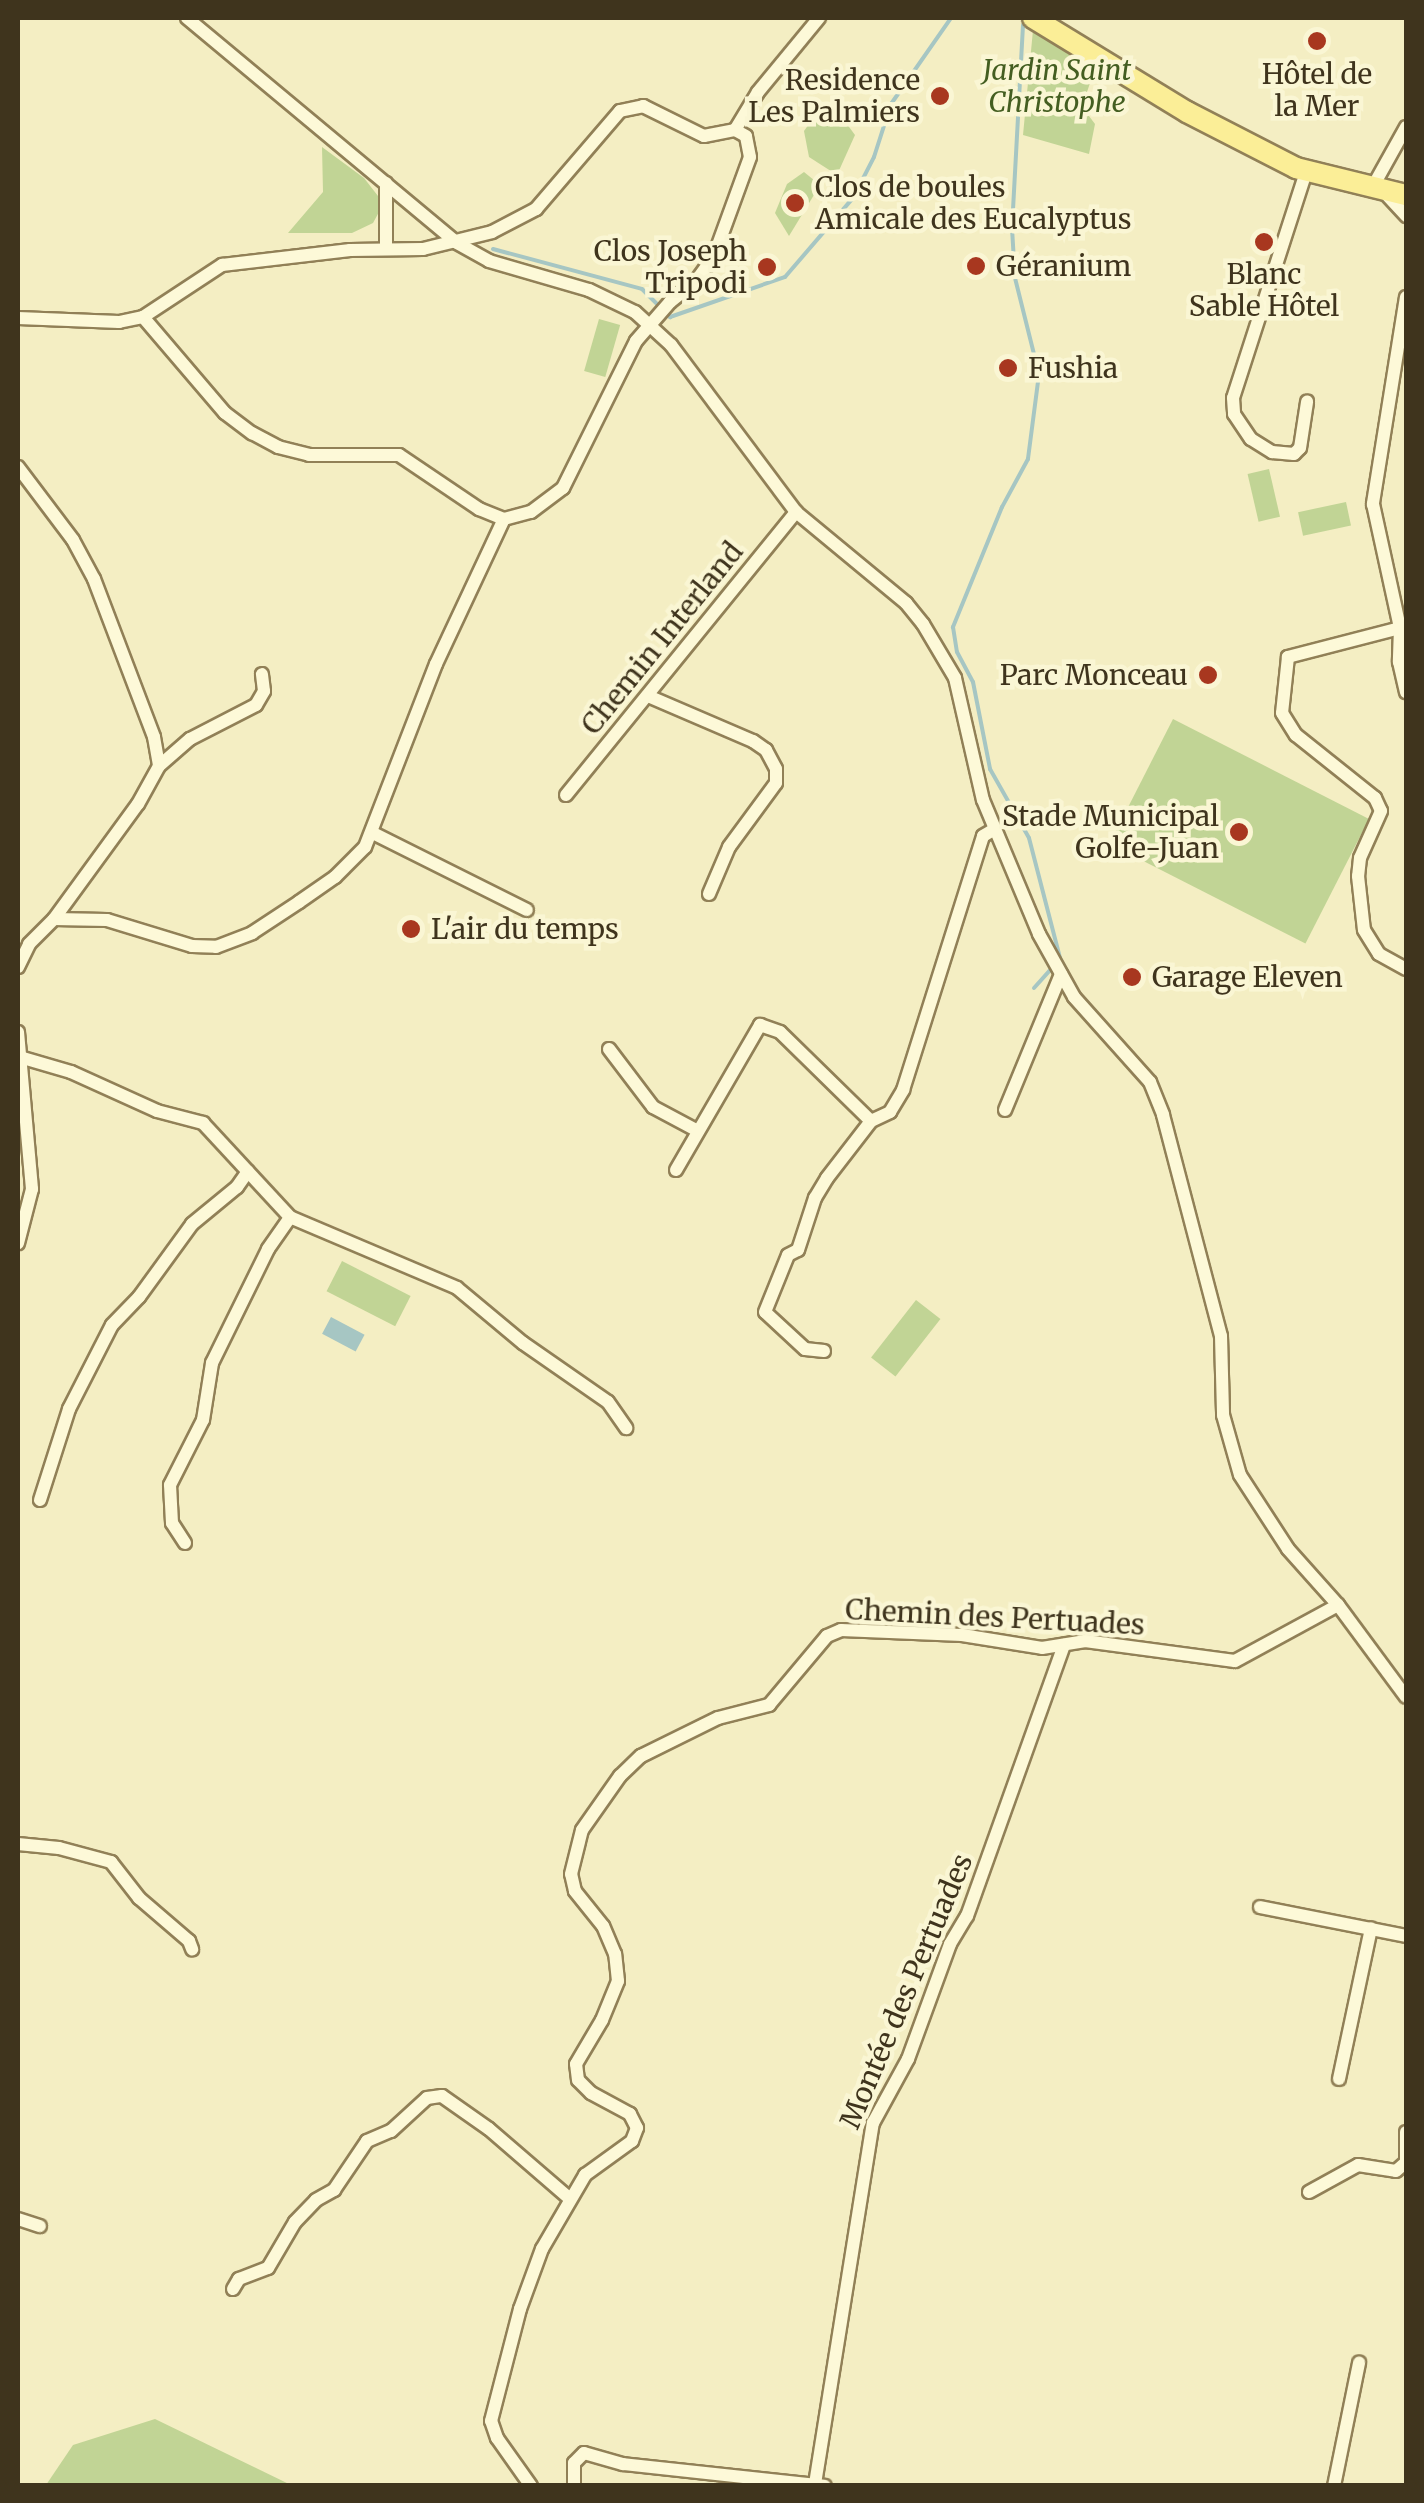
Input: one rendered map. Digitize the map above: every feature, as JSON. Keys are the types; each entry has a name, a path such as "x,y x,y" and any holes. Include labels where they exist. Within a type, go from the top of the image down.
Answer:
{"main road":[{"path":"1032,18 1187,112 1306,172 1406,195"}],"street":[{"path":"187,18 457,243 489,261 589,290 654,318 796,512 906,604 944,654 963,701 993,830 1074,998 1150,1082 1163,1115 1221,1336 1223,1415 1240,1474 1288,1548 1338,1605 1406,1697"},
{"path":"18,318 120,322 143,316 222,265 386,248 422,249 457,243 518,222 536,209 620,111 643,106 704,136 735,130 758,92 818,18"},
{"path":"1406,127 1378,191 1406,216"},
{"path":"143,316 225,413 278,447 310,455 399,455 479,509 504,520 531,512 562,488 654,318 696,281 714,256 736,200 750,144 735,130"},
{"path":"1306,172 1233,398 1234,414 1251,439 1272,452 1294,454 1300,448 1307,402"},
{"path":"386,183 386,248"},
{"path":"1406,296 1373,504 1400,628 1399,662 1406,692"},
{"path":"18,468 73,540 94,579 154,736 159,766"},
{"name":"Chemin Interland","path":"566,794 796,512"},
{"path":"54,920 107,920 192,946 216,947 252,933 335,877 372,833 436,664 504,520"},
{"path":"1400,628 1299,651 1288,657 1282,713 1288,727 1375,798 1381,810 1360,858 1364,930 1380,954 1406,969"},
{"path":"18,967 23,942 54,920 159,766 181,744 256,705 264,691 262,674"},
{"path":"648,696 753,741 766,750 776,768 776,782 728,847 709,894"},
{"path":"154,736 181,744"},
{"path":"824,1352 805,1349 765,1312 788,1255 798,1250 814,1198 871,1121 890,1112 903,1090 982,836 993,830"},
{"path":"372,833 526,910"},
{"path":"1005,1110 1062,974"},
{"path":"676,1170 760,1025 780,1032 871,1121"},
{"path":"18,1038 32,1189 18,1243"},
{"path":"610,1049 654,1107 698,1131"},
{"path":"22,1068 71,1072 156,1111 204,1123 290,1217 457,1288 523,1343 608,1402 626,1428"},
{"path":"40,1500 69,1409 112,1325 140,1297 192,1224 237,1187 248,1171"},
{"path":"185,1543 172,1523 170,1485 202,1420 212,1363 268,1248 290,1217"},
{"name":"Chemin des Pertuades","path":"531,2486 496,2438 491,2421 520,2309 542,2249 570,2198 585,2175 632,2141 637,2128 630,2114 591,2093 578,2080 576,2064 602,2020 618,1981 615,1954 603,1926 574,1891 571,1874 582,1830 620,1776 640,1756 718,1718 770,1705 827,1636 841,1630 962,1634 1015,1647 1085,1641 1234,1661 1338,1605"},
{"name":"Montée des Pertuades","path":"815,2484 873,2124 908,2059 950,1944 967,1916 1064,1645"},
{"path":"18,1844 59,1848 111,1862 139,1898 189,1941 192,1949"},
{"path":"1260,1907 1406,1936"},
{"path":"1339,2079 1371,1928"},
{"path":"233,2289 239,2279 268,2268 295,2222 316,2200 334,2190 367,2140 391,2131 427,2098 442,2096 489,2129 570,2198"},
{"path":"1309,2192 1358,2164 1396,2171 1406,2165 1406,2132"},
{"path":"18,2219 40,2226"},
{"path":"1334,2486 1360,2363"},
{"path":"574,2486 574,2463 584,2452 623,2464 826,2486"}],"green space":[{"name":"Jardin Saint Christophe","path":"1033,30 1094,71 1087,92 1086,112 1095,124 1089,154 1023,135"},
{"path":"824,103 835,108 855,135 837,175 809,157 804,131"},
{"path":"322,147 364,178 378,196 379,212 373,223 352,233 288,233 323,192"},
{"name":"Clos de boules Amicale des Eucalyptus","path":"804,172 820,185 789,236 775,213 787,184"},
{"path":"599,319 620,325 605,377 584,371"},
{"path":"1269,469 1280,517 1259,522 1248,474"},
{"path":"1346,502 1351,525 1303,536 1298,512"},
{"name":"Stade Municipal Golfe-Juan","path":"1173,719 1369,819 1305,944 1109,844"},
{"path":"342,1261 411,1296 395,1326 327,1291"},
{"path":"916,1300 940,1319 895,1377 871,1358"},
{"path":"155,2419 291,2485 46,2485 73,2445"}],"water":[{"path":"331,1317 365,1335 356,1352 322,1334"}],"waterway":[{"path":"493,249 642,289 670,317 785,277 853,198 874,157 891,104 951,18"},
{"path":"1023,25 1012,228 1015,278 1039,374 1028,459 1002,507 953,627 957,652 973,682 990,769 1029,838 1061,962"},
{"path":"1034,988 1050,970"}],"place":[{"name":"Hôtel de la Mer","path":"1317,41"},
{"name":"Residence Les Palmiers","path":"940,96"},
{"name":"Clos de boules Amicale des Eucalyptus","path":"795,203"},
{"name":"Blanc Sable Hôtel","path":"1264,242"},
{"name":"Géranium","path":"976,266"},
{"name":"Clos Joseph Tripodi","path":"767,267"},
{"name":"Fushia","path":"1008,368"},
{"name":"Parc Monceau","path":"1208,675"},
{"name":"Stade Municipal Golfe-Juan","path":"1239,832"},
{"name":"L'air du temps","path":"411,929"},
{"name":"Garage Eleven","path":"1132,977"}]}
